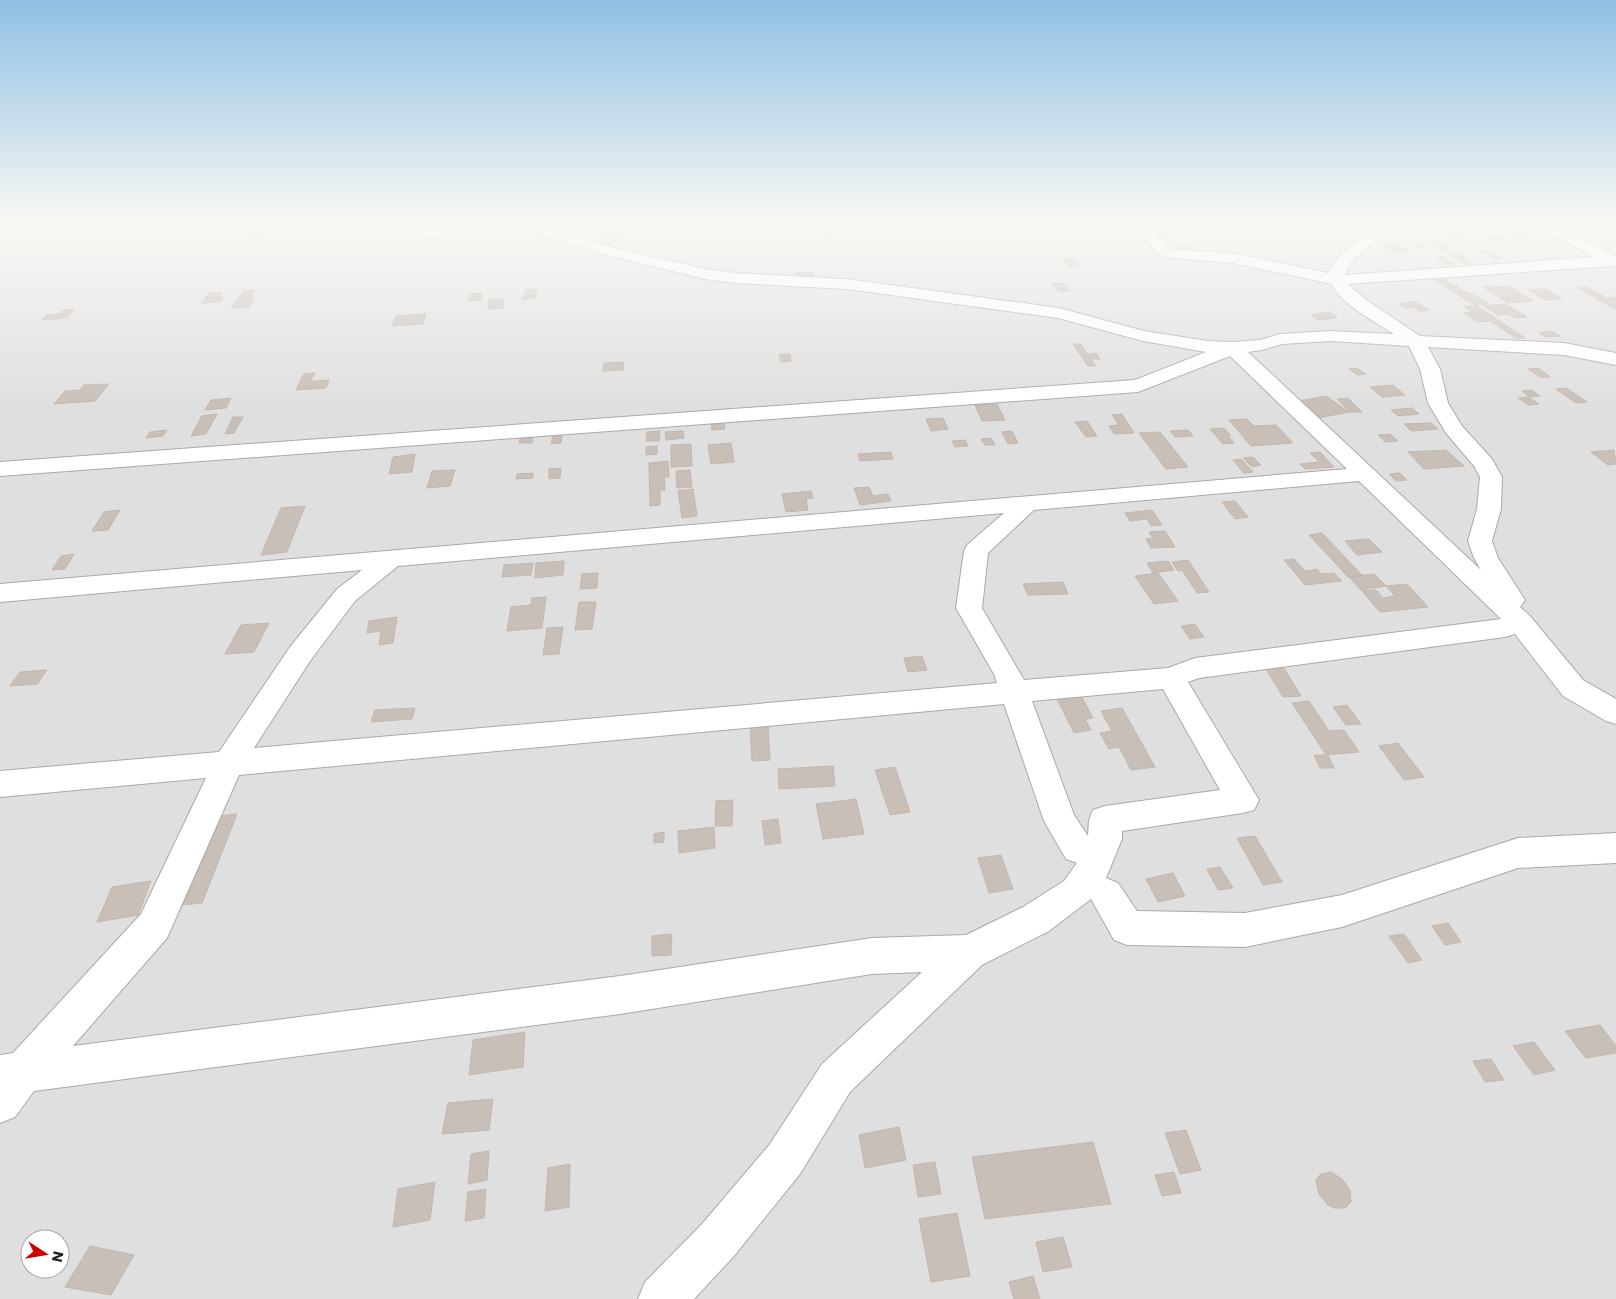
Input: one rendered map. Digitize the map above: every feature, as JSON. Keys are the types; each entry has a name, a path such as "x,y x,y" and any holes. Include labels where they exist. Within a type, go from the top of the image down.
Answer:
{"street":[{"path":"866,287 1060,313 1143,336 1200,346 1233,348 1262,345 1298,336 1330,336 1564,349 1616,359"},
{"path":"1341,287 1359,303 1416,341 1430,369 1438,403 1452,429 1474,451 1491,477 1489,509 1480,541 1486,558 1516,606 1521,623"},
{"path":"1564,349 1593,341 1608,340"},
{"path":"0,469 1138,386 1233,348"},
{"path":"1233,348 1521,623 1573,688 1616,713"},
{"path":"0,593 1364,474"},
{"path":"1028,503 976,551 969,608 1008,674 1060,821 1078,849"},
{"path":"8,1083 154,926 228,764 300,654 346,595 393,558"},
{"path":"0,784 1171,678 1195,668 1505,628 1521,623"},
{"path":"662,1299 718,1240 785,1159 836,1078 969,953 1036,919 1076,892 1094,868 1105,839 1105,820 1243,800 1171,678"},
{"path":"1106,894 1127,928 1245,930 1342,911 1518,854 1616,848"},
{"path":"8,1083 620,995 872,956 969,953"}],"shaded area":[{"path":"0,287 1616,287 1616,1299 0,1299"}],"building":[{"path":"1055,287 1066,287 1070,291 1059,291"},
{"path":"1445,287 1457,287 1467,293 1457,294"},
{"path":"1483,287 1509,287 1533,301 1508,303"},
{"path":"1587,287 1605,297 1596,298 1578,288"},
{"path":"536,289 536,298 522,300 523,295 526,295 526,290"},
{"path":"1545,289 1562,299 1545,300 1528,290"},
{"path":"244,290 255,290 252,294 254,294 251,302 253,301 249,307 231,308"},
{"path":"209,293 222,293 218,297 224,297 220,302 201,303"},
{"path":"482,293 481,300 468,301 470,294"},
{"path":"1471,293 1489,304 1475,305 1457,294"},
{"path":"1616,297 1616,309 1597,299"},
{"path":"503,299 503,308 488,309 489,300"},
{"path":"1415,302 1429,310 1420,311 1413,307 1406,308 1399,304"},
{"path":"1505,304 1527,317 1516,318 1508,314 1498,315 1483,306"},
{"path":"1477,306 1525,338 1516,338 1490,321 1477,322 1464,313 1473,312 1465,307"},
{"path":"74,309 67,318 42,320 47,315 59,314 64,310"},
{"path":"1329,312 1337,318 1319,320 1311,315"},
{"path":"426,314 423,324 392,326 396,316"},
{"path":"1552,331 1560,336 1546,337 1539,333"},
{"path":"1073,344 1081,344 1087,354 1096,353 1100,359 1091,359 1096,366 1088,366"},
{"path":"779,354 790,354 791,361 781,362"},
{"path":"624,362 623,370 603,371 604,363"},
{"path":"1357,368 1366,374 1357,375 1349,369"},
{"path":"1539,368 1550,377 1540,377 1528,369"},
{"path":"315,373 311,380 300,381 304,374"},
{"path":"329,380 326,388 296,390 300,382"},
{"path":"109,384 95,401 54,404 65,391 80,390 84,385"},
{"path":"1393,385 1405,395 1382,397 1370,387"},
{"path":"1566,388 1587,402 1576,403 1556,389"},
{"path":"1532,390 1540,396 1529,397 1522,391"},
{"path":"1326,396 1349,412 1319,418 1298,401"},
{"path":"1528,397 1539,404 1529,405 1518,398"},
{"path":"231,398 226,408 205,410 211,400"},
{"path":"1348,398 1362,412 1350,412 1337,399"},
{"path":"997,404 1005,420 982,421 975,405"},
{"path":"1412,408 1419,414 1398,416 1391,410"},
{"path":"217,414 206,434 191,436 202,416"},
{"path":"1122,414 1134,433 1114,434 1109,426 1119,425 1112,415"},
{"path":"233,417 243,417 234,433 225,434"},
{"path":"943,418 948,429 931,431 926,419"},
{"path":"1247,419 1254,426 1276,425 1293,443 1251,446 1229,420"},
{"path":"1087,421 1097,436 1086,437 1075,422"},
{"path":"724,422 725,429 712,430 711,423"},
{"path":"1431,423 1438,429 1411,431 1404,424"},
{"path":"1224,428 1234,443 1223,444 1210,429"},
{"path":"167,430 163,436 146,438 150,432"},
{"path":"1188,430 1193,436 1175,437 1170,431"},
{"path":"660,431 659,441 646,441 647,432"},
{"path":"683,431 684,438 666,440 665,432"},
{"path":"1012,431 1018,443 1008,444 1002,432"},
{"path":"1160,432 1188,467 1166,469 1139,433"},
{"path":"1390,434 1398,441 1385,442 1378,435"},
{"path":"533,436 532,443 519,443 521,437"},
{"path":"553,436 562,436 561,443 551,444"},
{"path":"991,438 995,445 985,445 981,439"},
{"path":"965,440 968,446 955,447 952,441"},
{"path":"731,443 734,462 711,464 708,445"},
{"path":"691,444 692,466 671,467 671,445"},
{"path":"657,446 657,454 646,455 646,447"},
{"path":"1446,450 1464,466 1424,469 1408,452"},
{"path":"1614,450 1616,464 1608,465 1591,452"},
{"path":"891,452 893,459 860,461 858,454"},
{"path":"1320,452 1334,467 1305,469 1300,464 1319,462 1310,453"},
{"path":"415,454 412,472 389,474 393,457"},
{"path":"1253,457 1261,465 1252,467 1243,458"},
{"path":"1241,459 1253,472 1244,473 1233,460"},
{"path":"668,461 669,477 664,477 665,490 660,490 660,505 650,506 649,463"},
{"path":"561,468 560,478 549,479 549,469"},
{"path":"455,470 450,486 427,488 432,471"},
{"path":"690,470 692,487 677,488 676,471"},
{"path":"533,473 533,478 516,479 517,474"},
{"path":"1400,473 1407,480 1396,481 1389,474"},
{"path":"869,487 873,496 888,494 891,501 860,505 854,488"},
{"path":"693,489 697,516 682,518 678,491"},
{"path":"811,491 813,498 806,499 808,510 786,512 782,494"},
{"path":"1235,501 1248,517 1235,519 1222,502"},
{"path":"305,506 287,552 261,555 281,508"},
{"path":"120,510 108,530 92,531 104,512"},
{"path":"1152,510 1162,525 1151,526 1147,519 1130,521 1125,513"},
{"path":"1165,531 1175,547 1151,548 1146,539 1153,538 1149,532"},
{"path":"1322,533 1362,575 1348,577 1309,535"},
{"path":"1369,539 1382,552 1357,555 1345,541"},
{"path":"74,554 65,569 52,570 61,556"},
{"path":"1294,559 1305,571 1317,569 1321,574 1334,573 1342,581 1305,585 1284,560"},
{"path":"1188,560 1209,592 1197,593 1182,570 1178,571 1172,562"},
{"path":"564,561 563,575 535,578 536,563"},
{"path":"1168,561 1174,570 1153,573 1147,563"},
{"path":"533,563 531,575 502,577 504,565"},
{"path":"598,573 597,588 580,589 582,574"},
{"path":"1158,573 1178,601 1154,604 1135,576"},
{"path":"1374,574 1386,586 1361,590 1349,577"},
{"path":"1063,582 1068,594 1028,595 1023,584"},
{"path":"1407,584 1428,607 1380,612 1362,591 1376,590 1383,598 1395,596 1386,586"},
{"path":"546,597 542,628 507,631 511,607 531,605 532,598"},
{"path":"579,602 596,602 592,629 575,630"},
{"path":"397,617 393,643 379,645 381,631 367,633 369,621"},
{"path":"269,623 254,652 225,654 241,625"},
{"path":"1195,624 1204,637 1190,639 1181,626"},
{"path":"563,627 559,654 543,655 547,628"},
{"path":"922,656 927,670 908,672 904,658"},
{"path":"1284,668 1301,696 1283,697 1266,669"},
{"path":"47,670 37,684 10,686 20,672"},
{"path":"1079,692 1093,718 1085,719 1091,730 1074,733 1055,695"},
{"path":"1309,701 1329,731 1344,730 1359,752 1326,755 1292,703"},
{"path":"1347,705 1361,724 1346,725 1333,707"},
{"path":"415,708 412,719 371,722 375,710"},
{"path":"1122,708 1155,767 1131,770 1119,747 1109,749 1100,733 1112,731 1101,711"},
{"path":"768,724 770,760 752,761 750,725"},
{"path":"1398,743 1424,777 1404,780 1379,746"},
{"path":"1314,755 1328,755 1334,768 1320,768"},
{"path":"833,766 835,786 779,789 778,769"},
{"path":"895,767 910,812 890,815 875,770"},
{"path":"856,799 864,834 823,839 816,804"},
{"path":"733,800 732,826 715,826 716,801"},
{"path":"237,814 202,903 173,906 210,817"},
{"path":"778,819 781,843 765,845 762,821"},
{"path":"714,827 715,848 679,853 678,831"},
{"path":"664,832 664,842 654,843 654,834"},
{"path":"1255,836 1282,882 1263,885 1237,838"},
{"path":"1001,855 1013,889 989,893 978,858"},
{"path":"1220,867 1233,888 1218,890 1207,869"},
{"path":"1173,873 1185,896 1158,902 1146,879"},
{"path":"151,881 138,915 97,922 112,887"},
{"path":"1448,923 1461,942 1445,945 1432,926"},
{"path":"672,934 671,955 652,956 652,936"},
{"path":"1404,934 1422,960 1408,963 1389,936"},
{"path":"1600,1025 1616,1046 1616,1053 1586,1058 1565,1031"},
{"path":"525,1032 523,1067 469,1075 473,1040"},
{"path":"1534,1042 1555,1070 1534,1075 1513,1046"},
{"path":"1491,1059 1504,1080 1485,1082 1473,1061"},
{"path":"493,1099 489,1130 442,1134 448,1103"},
{"path":"899,1127 906,1160 865,1168 859,1135"},
{"path":"1186,1130 1201,1170 1180,1174 1165,1133"},
{"path":"1093,1142 1111,1204 985,1219 972,1157"},
{"path":"489,1151 487,1180 468,1184 471,1154"},
{"path":"935,1162 941,1194 918,1197 913,1165"},
{"path":"570,1164 569,1207 545,1211 548,1168"},
{"path":"1174,1172 1181,1193 1162,1196 1155,1175"},
{"path":"1331,1172 1342,1179 1350,1190 1351,1202 1345,1208 1334,1208 1328,1205 1319,1194 1316,1181 1318,1177 1321,1174"},
{"path":"435,1182 430,1220 393,1227 398,1189"},
{"path":"486,1189 484,1218 465,1221 468,1192"},
{"path":"957,1213 970,1276 931,1282 919,1219"},
{"path":"1063,1237 1072,1267 1043,1272 1036,1242"},
{"path":"90,1246 134,1255 111,1295 65,1287"},
{"path":"1033,1276 1040,1299 1014,1299 1009,1282"}]}
